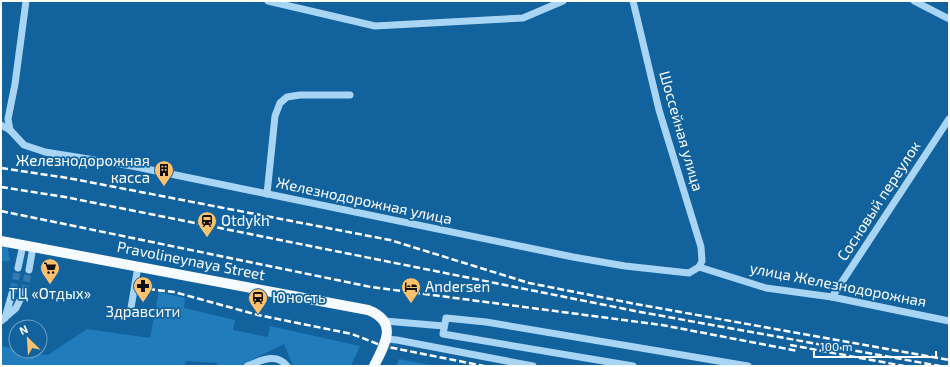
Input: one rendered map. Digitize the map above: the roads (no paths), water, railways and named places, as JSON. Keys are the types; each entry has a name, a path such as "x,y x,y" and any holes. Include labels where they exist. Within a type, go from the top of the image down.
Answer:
{"main road":[{"name":"Pravolineynaya Street","path":"1,241 361,309 376,313 384,321"},
{"path":"374,366 388,333 384,321"}],"street":[{"path":"10,130 8,119 9,109 15,84 26,1"},
{"path":"268,1 375,26 523,18 563,1"},
{"name":"Шоссейная улица","path":"633,1 660,110 701,247 702,261 699,267"},
{"path":"914,1 949,19"},
{"path":"267,194 275,116 280,103 287,97 300,95 350,95"},
{"name":"Сосновый переулок","path":"832,297 949,120"},
{"path":"1,125 10,130"},
{"name":"Железнодорожная улица","path":"10,130 24,145 44,152 132,166 573,257 625,266 689,273 699,267"},
{"path":"18,268 28,246"},
{"path":"28,246 29,270"},
{"path":"131,308 138,266"},
{"name":"улица Железнодорожная","path":"699,267 766,288 832,297 949,321"},
{"path":"3,320 13,290"},
{"path":"3,320 16,308 24,292"},
{"path":"633,366 443,334 444,326 446,318 486,322 748,366"},
{"path":"384,321 444,326"},
{"path":"386,339 533,366"},
{"path":"247,366 269,358 283,361 287,366"}],"tunnel":[{"path":"13,290 18,268"},
{"path":"24,292 29,270"}],"railway":[{"path":"1,168 68,178 390,240 529,283 641,305 949,360"},
{"path":"1,187 65,197 640,312 940,366"},
{"path":"1,211 371,287 662,325 798,351"},
{"path":"148,289 174,292 258,315 352,334 383,346 484,366"},
{"path":"790,345 904,366"}],"place":[{"name":"Железнодорожная касса","path":"164,187"},
{"name":"Otdykh","path":"207,238"},
{"name":"ТЦ «Отдых»","path":"50,285"},
{"name":"Здравсити","path":"143,303"},
{"name":"Andersen","path":"411,304"},
{"name":"Юность","path":"258,315"}]}
